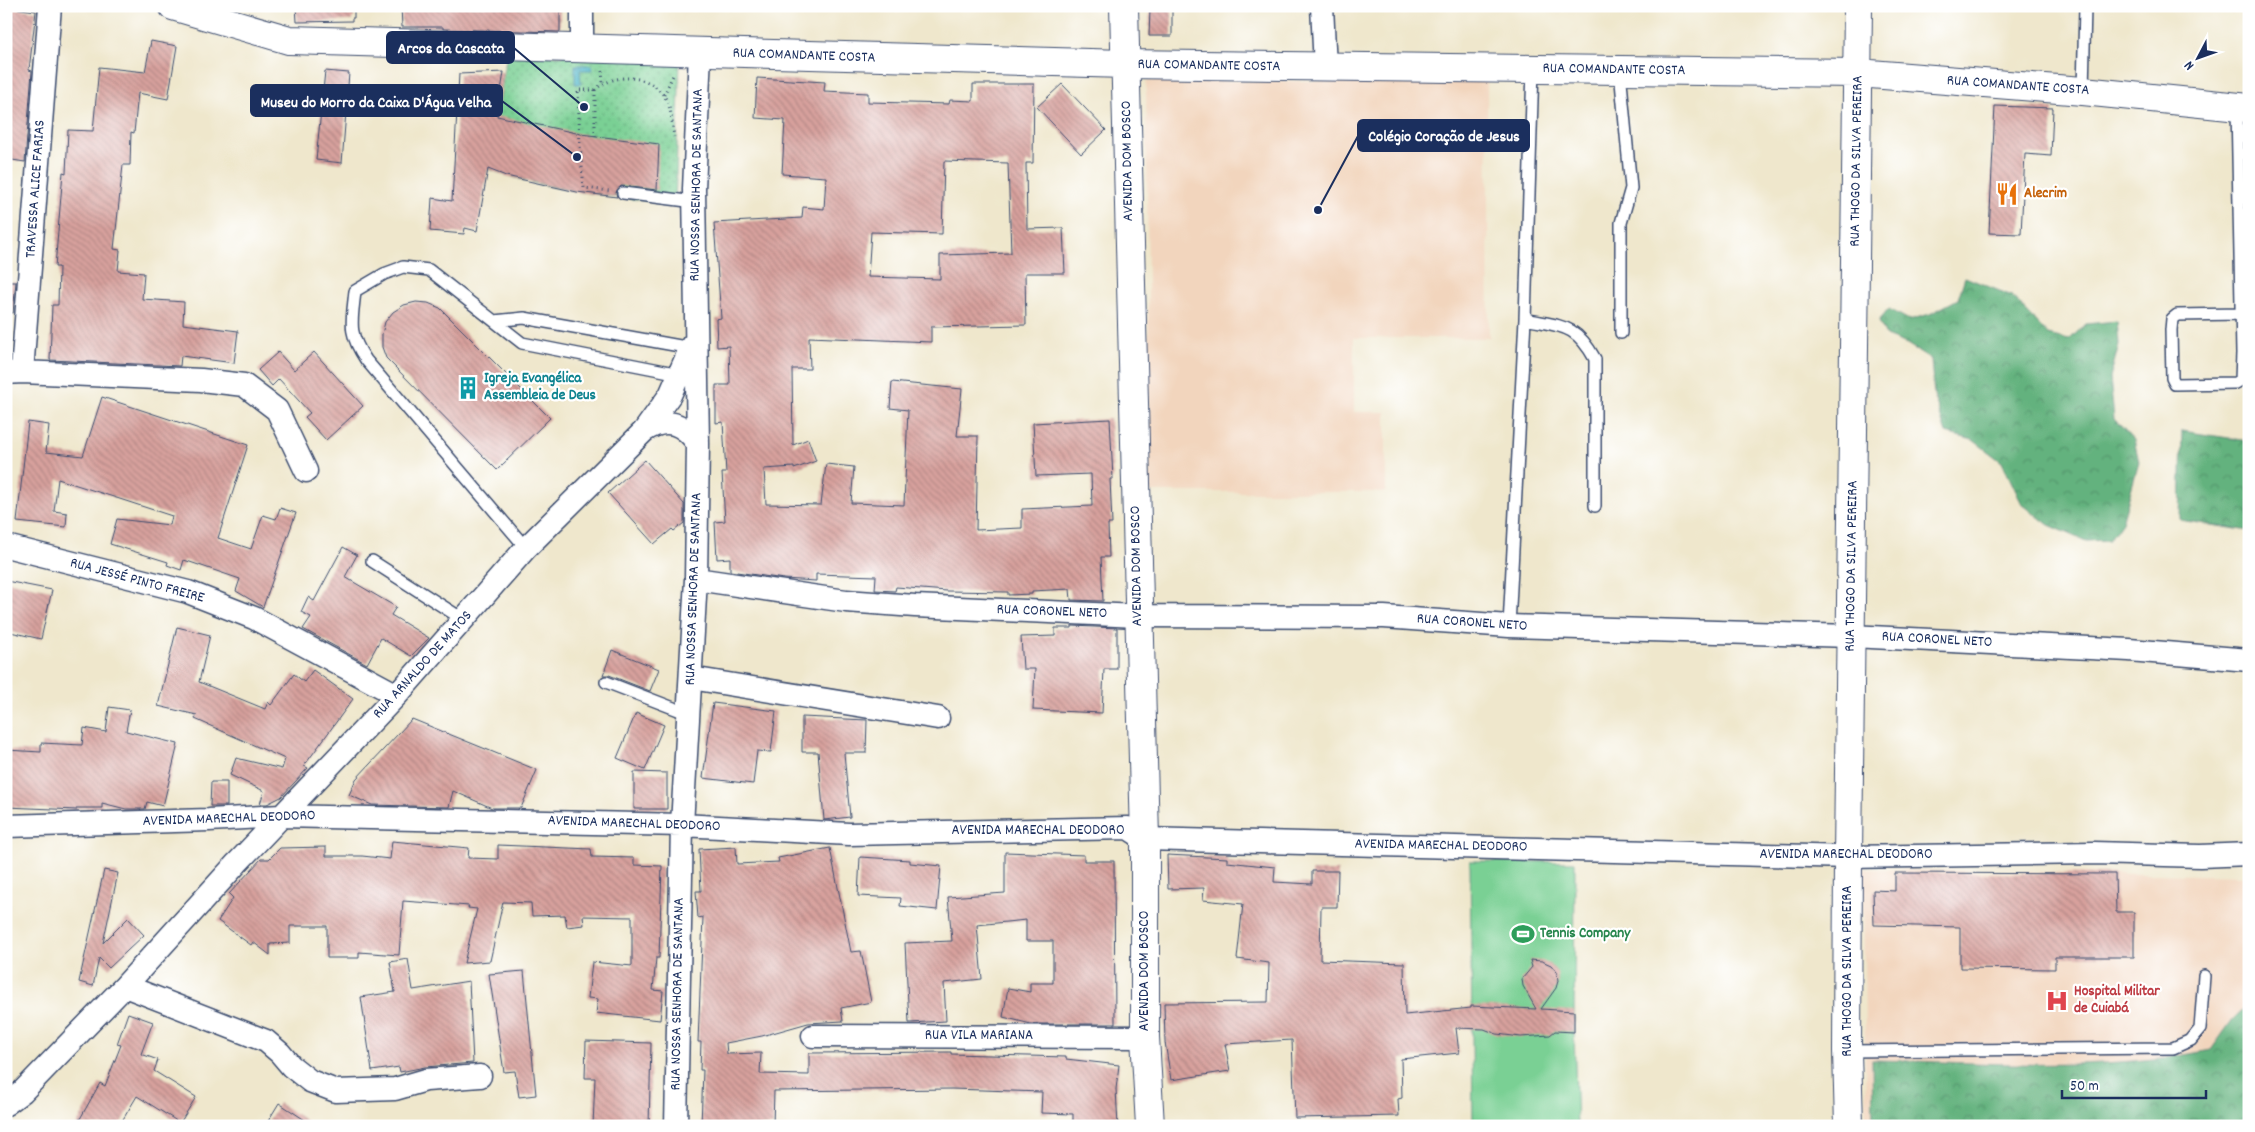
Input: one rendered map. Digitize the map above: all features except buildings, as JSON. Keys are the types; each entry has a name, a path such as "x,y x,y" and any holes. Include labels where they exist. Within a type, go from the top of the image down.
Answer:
{"street":[{"name":"TRAVESSA ALICE FARIAS","path":"50,6 14,373 201,380 244,385 278,410 306,471"},
{"name":"RUA COMANDANTE COSTA","path":"173,6 289,40 592,58 700,53 1325,68 1858,74 2082,90 2243,107"},
{"path":"582,6 592,58"},
{"name":"AVENIDA DOM BOSCO","path":"1124,6 1145,839 1145,1037 1150,1126"},
{"path":"1322,6 1325,68"},
{"name":"RUA THOGO DA SILVA PEREIRA","path":"1849,1126 1847,1051 1848,857 1858,6"},
{"name":"RUA NOSSA SENHORA DE SANTANA","path":"676,1126 682,825 692,678 696,579 698,444 694,338 694,202 700,53"},
{"name":"RUA ARNALDO DE MATOS","path":"6,1119 14,1098 125,986 237,862 397,695 526,548 644,431 670,395 694,338"},
{"path":"644,431 658,423 676,424 690,433 698,444"},
{"name":"RUA JESSÉ PINTO FREIRE","path":"6,546 188,592 254,618 397,695"},
{"name":"RUA CORONEL NETO","path":"696,579 846,601 1138,616 1384,617 1509,626 1851,636 2129,650 2249,660"},
{"path":"692,678 938,718"},
{"name":"AVENIDA MARECHAL DEODORO","path":"6,826 281,816 682,825 849,834 1128,828 1145,839 1848,857 2094,853 2200,856 2249,854"},
{"path":"209,820 226,829 235,839 239,853 237,862"},
{"path":"125,986 266,1041 291,1066 310,1081 336,1091 395,1089 426,1080 480,1076"},
{"name":"RUA VILA MARIANA","path":"813,1036 1145,1037"}],"lane":[{"path":"2082,90 2085,6"},
{"path":"1509,626 1525,319 1533,69"},
{"path":"1620,70 1630,188 1621,222 1621,333"},
{"path":"2241,314 2177,315 2172,318 2170,330 2172,378 2175,384 2236,382 2241,380 2243,107"},
{"path":"623,193 694,202"},
{"path":"526,548 366,360 355,344 352,325 355,290 384,274 403,267 429,270 522,343 680,374"},
{"path":"494,321 524,318 694,338"},
{"path":"1525,319 1573,331 1585,341 1595,359 1595,506"},
{"path":"372,561 464,620"},
{"path":"606,682 689,714"},
{"path":"1847,1051 2174,1048 2192,1040 2200,1029 2204,976"}],"path":[{"path":"592,58 603,82"},
{"path":"664,96 676,69"},
{"path":"623,193 584,188 578,90 595,90 603,82 623,77 645,81 657,88 664,96 668,104 675,139"},
{"path":"595,90 595,136"}],"shaded area":[{"path":"1146,81 1487,81 1489,338 1354,338 1354,412 1386,412 1386,492 1150,492"},
{"name":"Hospital Militar de Cuiabá","path":"1863,869 2249,876 2249,1126 1866,1126"}],"green space":[{"path":"507,54 680,60 675,204 556,188 488,169"},
{"path":"1965,277 2012,296 2048,335 2069,340 2086,324 2117,321 2119,344 2110,378 2114,419 2134,440 2139,462 2122,522 2109,540 2086,541 2049,525 2022,504 2002,462 1973,440 1946,433 1934,396 1931,359 1907,344 1886,336 1879,321 1889,309 1909,320 1930,314 1958,299"},
{"path":"2182,431 2249,441 2249,531 2180,520"},
{"name":"Tennis Company","path":"1470,861 1575,862 1574,1032 1577,1126 1473,1126"},
{"path":"2249,1004 2249,1126 1873,1126 1872,1060 1999,1064 2084,1064 2127,1062 2169,1057 2211,1050 2233,1019"}],"water":[{"path":"575,65 592,65 592,70 580,70 581,84 575,84"}],"place":[{"name":"Arcos da Cascata","path":"584,107"},
{"name":"Museu do Morro da Caixa D'Água Velha","path":"577,157"},
{"name":"Alecrim","path":"2007,194"},
{"name":"Colégio Coração de Jesus","path":"1318,210"},
{"name":"Igreja Evangélica Assembleia de Deus","path":"468,388"},
{"name":"Tennis Company","path":"1523,934"},
{"name":"Hospital Militar de Cuiabá","path":"2057,1001"}]}
